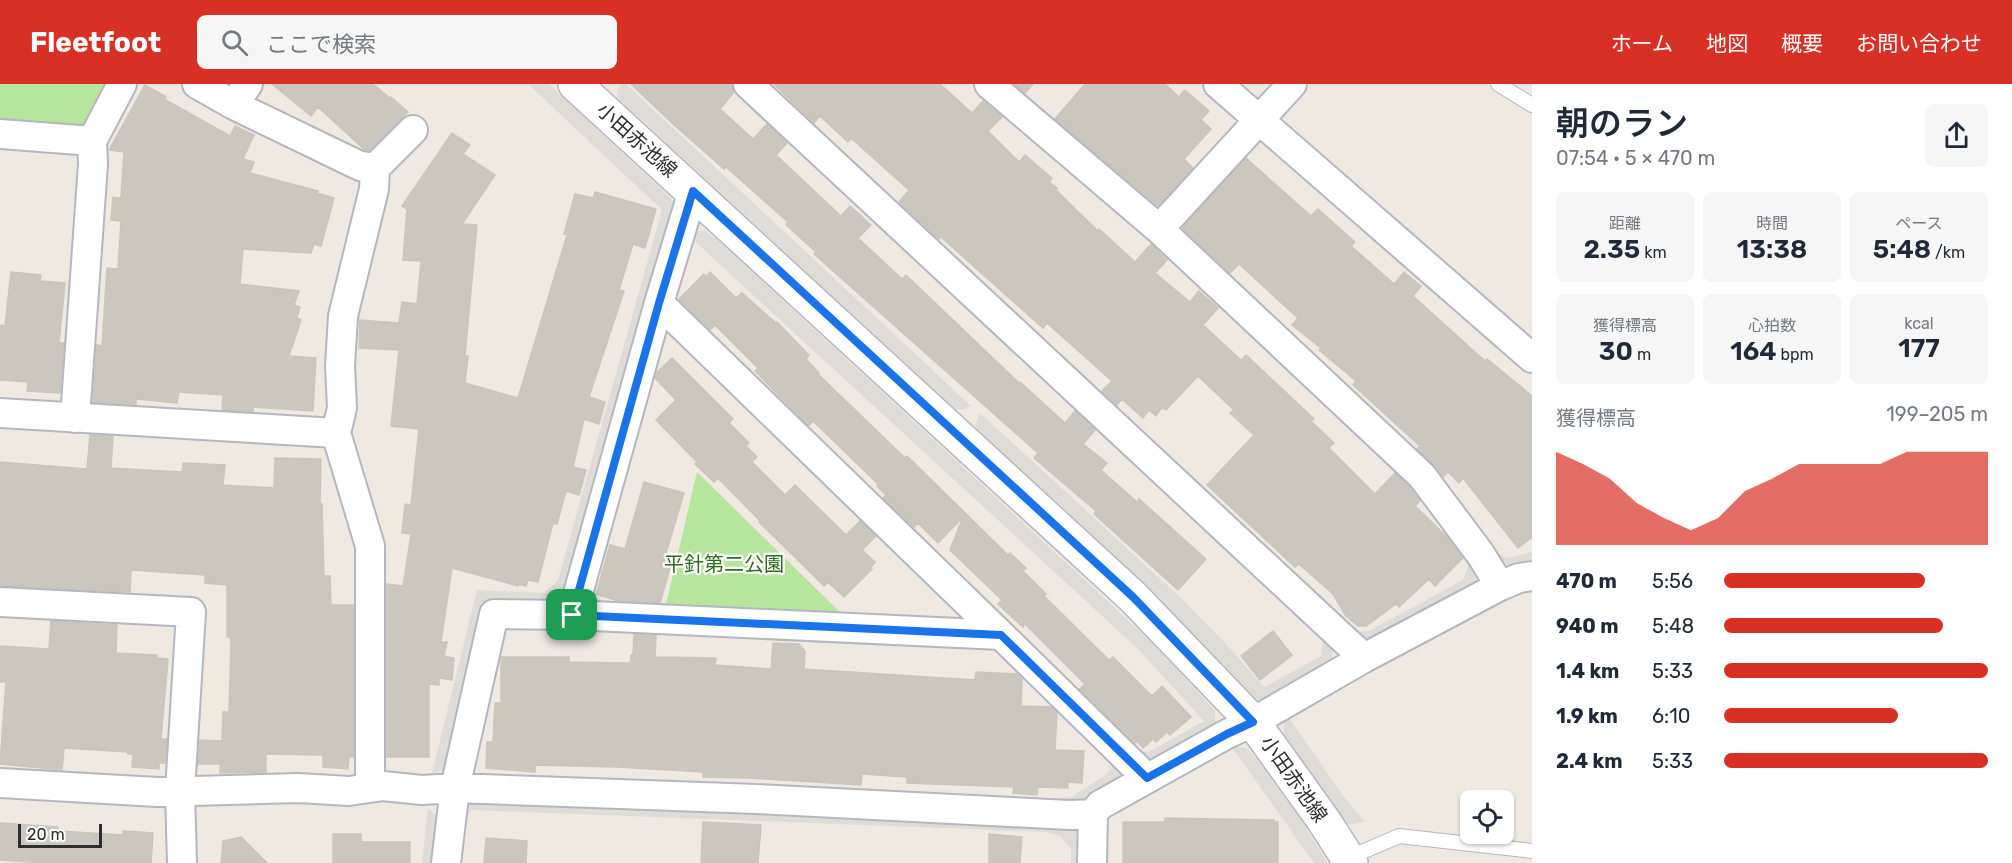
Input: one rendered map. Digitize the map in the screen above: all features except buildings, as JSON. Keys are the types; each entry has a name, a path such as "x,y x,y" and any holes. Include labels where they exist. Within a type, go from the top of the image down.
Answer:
{"street":[{"path":"75,417 93,164 92,141 122,84"},
{"path":"197,84 241,94 360,166 375,168"},
{"path":"748,84 1364,658"},
{"path":"989,84 1159,229 1422,476 1481,555 1500,586"},
{"path":"1218,84 1532,358"},
{"path":"1159,229 1292,84"},
{"name":"小田赤池線","path":"590,89 693,191 1133,597 1253,722 1324,821 1349,861"},
{"path":"370,787 370,546 336,433 342,408 340,366 343,316 374,189 375,168 413,130"},
{"path":"0,134 92,141"},
{"path":"572,615 659,303 693,191"},
{"path":"659,303 1147,778"},
{"path":"0,413 336,433"},
{"path":"1092,863 1093,814 1100,805 1227,734 1253,722 1364,658 1500,586 1519,578 1532,576"},
{"path":"0,602 192,612 180,791 182,863"},
{"path":"446,863 454,788 494,614 572,615 1001,635"},
{"path":"0,783 180,791 298,788 349,790 383,786 423,790 454,788 757,799 1061,815 1093,814"}],"lane":[{"path":"1498,84 1532,105"},
{"path":"1349,861 1399,836 1532,851"},
{"path":"1507,863 1509,848"}],"green space":[{"path":"0,84 109,84 89,124 80,128 0,123"},
{"name":"平針第二公園","path":"697,472 845,617 665,609"}],"shaded area":[{"path":"528,84 549,84 663,191 673,201 675,207 568,589 550,605 490,602 446,768 443,771 432,773 477,590 545,593 558,580 662,210"},
{"path":"621,84 626,84 971,406 965,409 955,409 620,100 617,93"},
{"path":"696,231 705,231 720,242 1155,645 1215,711 1215,721 1210,729 1155,760 1147,759 1136,750 1149,752 1204,721 1137,648 690,237"},
{"path":"980,413 1180,597 1264,687 1321,656 1324,636 1333,648 1332,659 1329,663 1265,699 1257,699 1251,695 1145,586 979,433 975,426"},
{"path":"1493,552 1509,558 1532,552 1532,561 1506,568 1500,566"},
{"path":"1470,559 1475,568 1476,578 1468,589 1373,641 1366,641 1354,632 1369,631 1463,580"},
{"path":"1289,718 1344,797 1365,822 1347,825 1284,734 1284,722"},
{"path":"1231,746 1246,748 1252,753 1297,814 1328,863 1314,863"},
{"path":"1116,763 1120,774 1116,782 1079,804 1069,804 1060,798 1071,797 1106,775"},
{"path":"470,801 1065,826 1077,832 1079,863 1071,863 1071,849 1061,837 1047,832 472,810 461,823 464,806"},
{"path":"428,808 439,819 435,863 422,863"}],"route":[{"path":"693,191 1133,597 1253,722 1147,778 1001,635 572,615 659,303 693,191"}]}
